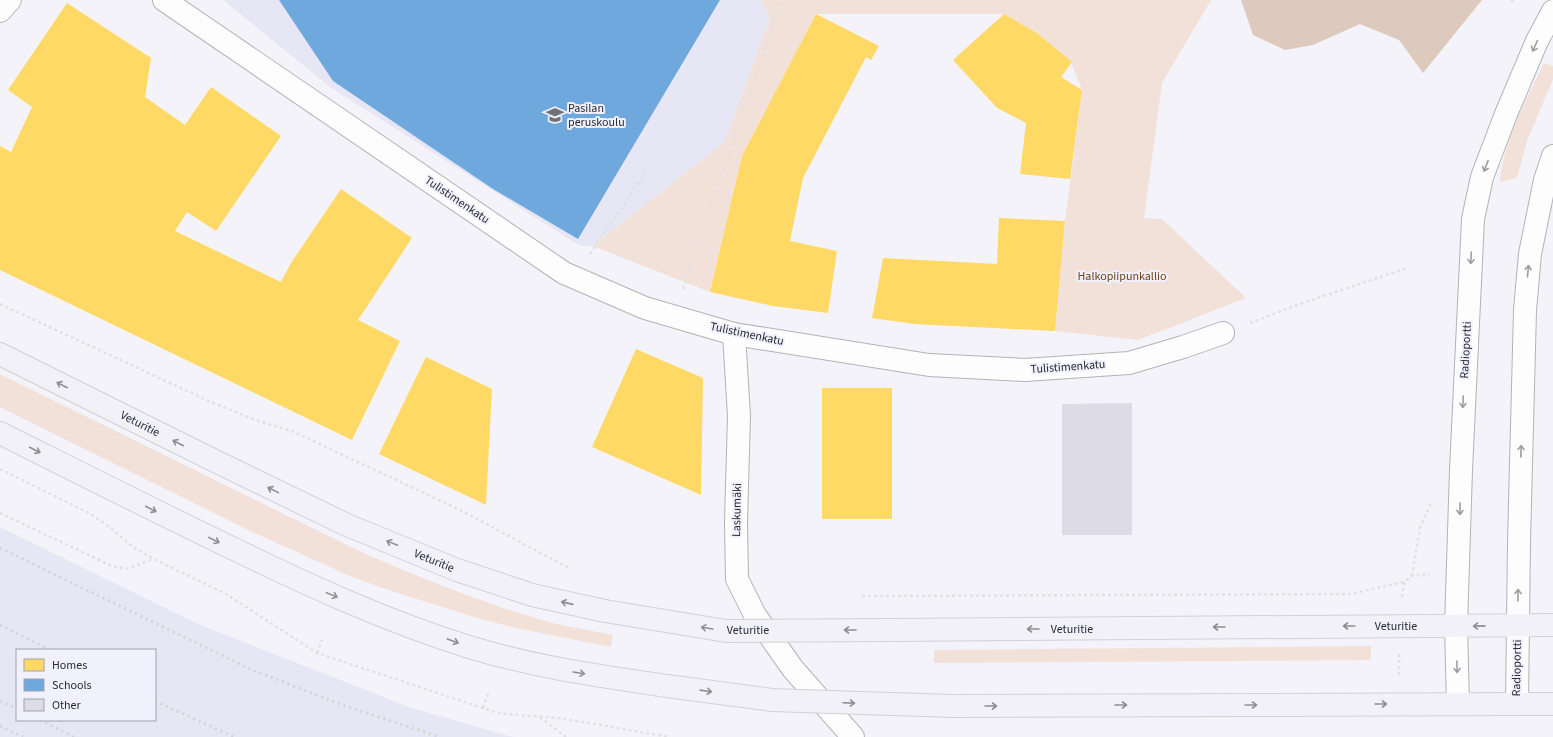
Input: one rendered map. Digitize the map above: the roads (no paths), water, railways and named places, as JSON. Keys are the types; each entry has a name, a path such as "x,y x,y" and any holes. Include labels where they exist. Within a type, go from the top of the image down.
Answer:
{"main road":[{"name":"Veturitie","path":"0,354 347,525 457,570 532,595 606,611 726,631 1553,625"},
{"path":"0,433 179,523 309,586 388,618 469,647 544,667 772,700 952,706 1553,704"}],"street":[{"path":"0,11 10,0"},
{"name":"Tulistimenkatu","path":"164,0 564,273 645,308 734,334 929,365 1025,370 1129,362 1183,347 1223,333"},
{"name":"Radioportti","path":"1458,704 1456,626 1460,470 1473,219 1482,177 1506,114 1537,41 1553,11"},
{"name":"Radioportti","path":"1517,704 1525,310 1530,254 1545,180 1553,156"},
{"name":"Laskumäki","path":"734,334 739,416 736,529 737,579 755,615 793,669 853,737"}],"railway":[{"path":"0,548 250,669 342,705 440,737"},
{"path":"0,625 48,649"},
{"path":"0,701 16,709"},
{"path":"156,701 234,737"},
{"path":"42,721 74,737"},
{"path":"0,726 23,737"}],"place":[{"name":"Pasilan peruskoulu","path":"555,115"}],"park label":[{"name":"Halkopiipunkallio","path":"1122,276"}]}
